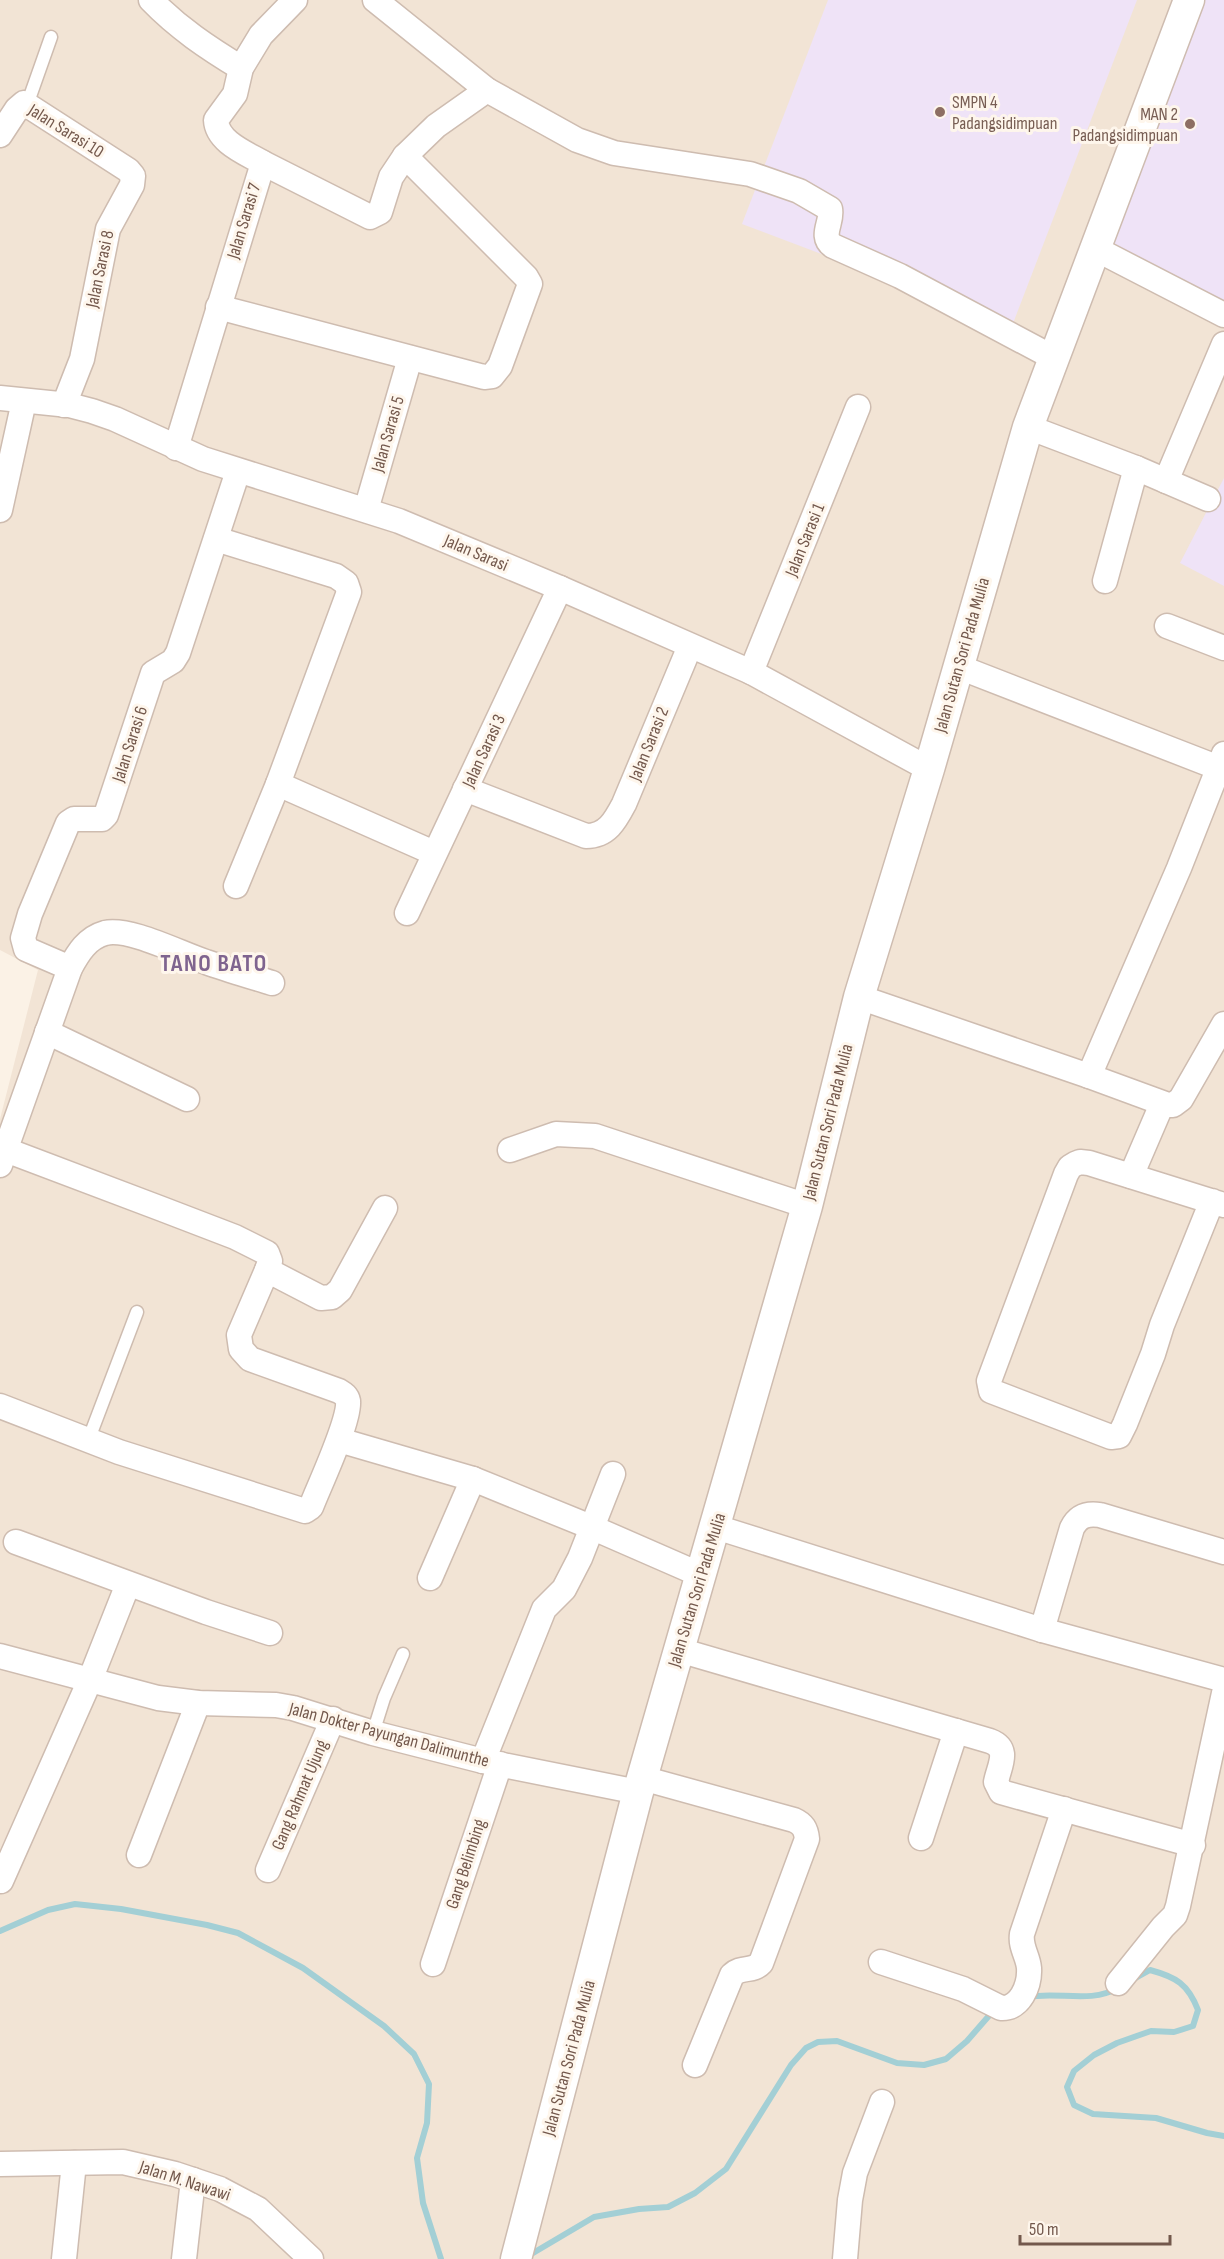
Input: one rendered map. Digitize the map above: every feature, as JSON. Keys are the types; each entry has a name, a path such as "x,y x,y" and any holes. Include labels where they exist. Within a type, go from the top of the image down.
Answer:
{"street":[{"path":"151,0 195,40 241,68"},
{"name":"Jalan Sarasi 7","path":"176,447 263,164 226,141 216,126 216,120 235,94 241,68 261,35 295,0"},
{"path":"375,0 487,90 557,130 614,153 750,174 799,191 830,209 826,235 827,242 833,246 900,276 1054,358"},
{"name":"Jalan Sutan Sori Pada Mulia","path":"520,2245 640,1785 807,1206 859,998 959,668 1028,427 1190,0"},
{"path":"263,164 370,217 380,212 391,177 405,156 435,126 487,90"},
{"name":"Jalan Sarasi 10","path":"0,135 20,105 27,105 128,170 133,176 132,185"},
{"path":"218,307 484,377 492,376 500,366 530,284 526,277 405,156"},
{"name":"Jalan Sarasi 8","path":"64,405 82,359 108,229 132,185"},
{"path":"1096,249 1224,315"},
{"path":"1166,481 1224,344"},
{"name":"Jalan Sarasi 5","path":"366,510 410,358"},
{"name":"Jalan Sarasi","path":"0,398 64,405 115,418 176,447 238,471 399,521 560,588 751,672 929,769"},
{"path":"0,510 24,401"},
{"name":"Jalan Sarasi 1","path":"751,672 858,407"},
{"path":"1028,427 1136,468 1208,499"},
{"path":"1105,581 1136,468"},
{"name":"Jalan Sarasi 6","path":"70,968 26,949 23,938 30,914 68,823 74,819 102,819 106,815 153,673 172,661 178,653 238,471"},
{"path":"216,539 336,576 346,583 350,592 278,784 236,886"},
{"name":"Jalan Sarasi 3","path":"407,913 560,588"},
{"path":"1167,626 1224,648"},
{"name":"Jalan Sarasi 2","path":"465,789 586,836 599,835 609,828 624,804 690,646"},
{"path":"959,668 1221,761 1179,868 1089,1076"},
{"path":"278,784 434,854"},
{"path":"0,1406 88,1441 305,1511 311,1507 339,1440 348,1403 343,1393 250,1359 241,1349 239,1335 267,1270 270,1261 267,1253 235,1237 3,1158 70,968 83,947 96,937 112,932 125,933 204,962 272,983"},
{"path":"859,998 1089,1076 1162,1104 1173,1105 1179,1101 1224,1024"},
{"path":"47,1032 187,1100"},
{"path":"1131,1176 1162,1104"},
{"path":"510,1150 556,1134 595,1136 807,1206"},
{"path":"1080,1162 1089,1163 1218,1203 1162,1325 1153,1354 1119,1436 1111,1437 995,1394 989,1388 989,1381 1070,1167 1080,1162"},
{"path":"267,1270 321,1298 335,1295 340,1290 385,1208"},
{"path":"339,1440 473,1479 701,1575"},
{"name":"Gang Belimbing","path":"433,1964 491,1762 544,1609 564,1589 613,1474"},
{"path":"430,1578 473,1479"},
{"path":"1042,1630 1072,1528 1083,1515 1100,1515 1224,1552"},
{"path":"716,1527 1042,1630 1224,1680"},
{"path":"16,1542 270,1633"},
{"path":"1,1881 90,1680 128,1584"},
{"path":"679,1650 990,1741 1000,1747 1003,1756 996,1782 1001,1792 1192,1845"},
{"name":"Jalan Dokter Payungan Dalimunthe","path":"0,1656 158,1698 198,1703 276,1706 491,1762 640,1785 800,1823 807,1832 807,1839 761,1963 754,1969 741,1970 732,1975 696,2065"},
{"path":"1118,1983 1174,1915 1192,1845 1224,1693"},
{"path":"139,1855 198,1703"},
{"name":"Gang Rahmat Ujung","path":"268,1870 333,1719"},
{"path":"921,1838 956,1731"},
{"path":"881,1962 963,1989 1001,2008 1011,2007 1023,1995 1028,1982 1029,1968 1022,1943 1022,1934 1064,1809"},
{"path":"845,2259 850,2200 855,2173 882,2102"},
{"name":"Jalan M. Nawawi","path":"0,2164 123,2162 156,2169 220,2189 258,2209 311,2259"},
{"path":"64,2259 74,2163"},
{"path":"184,2259 193,2181"}],"lane":[{"path":"27,105 51,37"},
{"path":"88,1441 137,1312"},
{"path":"373,1732 384,1698 403,1654"}],"shaded area":[{"path":"0,0 1224,0 1224,2259 0,2259 0,1119 38,970 0,950"},
{"name":"SMPN 4 Padangsidimpuan","path":"828,0 1137,0 1012,326 742,224"},
{"name":"MAN 2 Padangsidimpuan","path":"1205,0 1224,0 1224,313 1107,248"},
{"path":"1224,478 1224,586 1180,563"}],"waterway":[{"path":"0,1931 48,1910 75,1904 121,1909 207,1925 238,1933 303,1968 384,2026 414,2054 429,2084 427,2123 417,2158 423,2203 441,2259"},
{"path":"1132,1980 1150,1970 1180,1983 1190,1994 1198,2010 1193,2026 1174,2032 1151,2031 1117,2043 1094,2055 1074,2071 1067,2087 1074,2105 1093,2114 1156,2118 1224,2136"},
{"path":"1028,1997 1096,1995 1118,1988"},
{"path":"528,2256 594,2217 639,2209 668,2207 695,2193 726,2169 791,2065 806,2048 818,2042 837,2041 897,2063 924,2065 946,2059 967,2041 994,2010"}],"place":[{"name":"SMPN 4 Padangsidimpuan","path":"940,112"},
{"name":"MAN 2 Padangsidimpuan","path":"1190,124"}],"district":[{"name":"TANO BATO","path":"214,963"}]}
